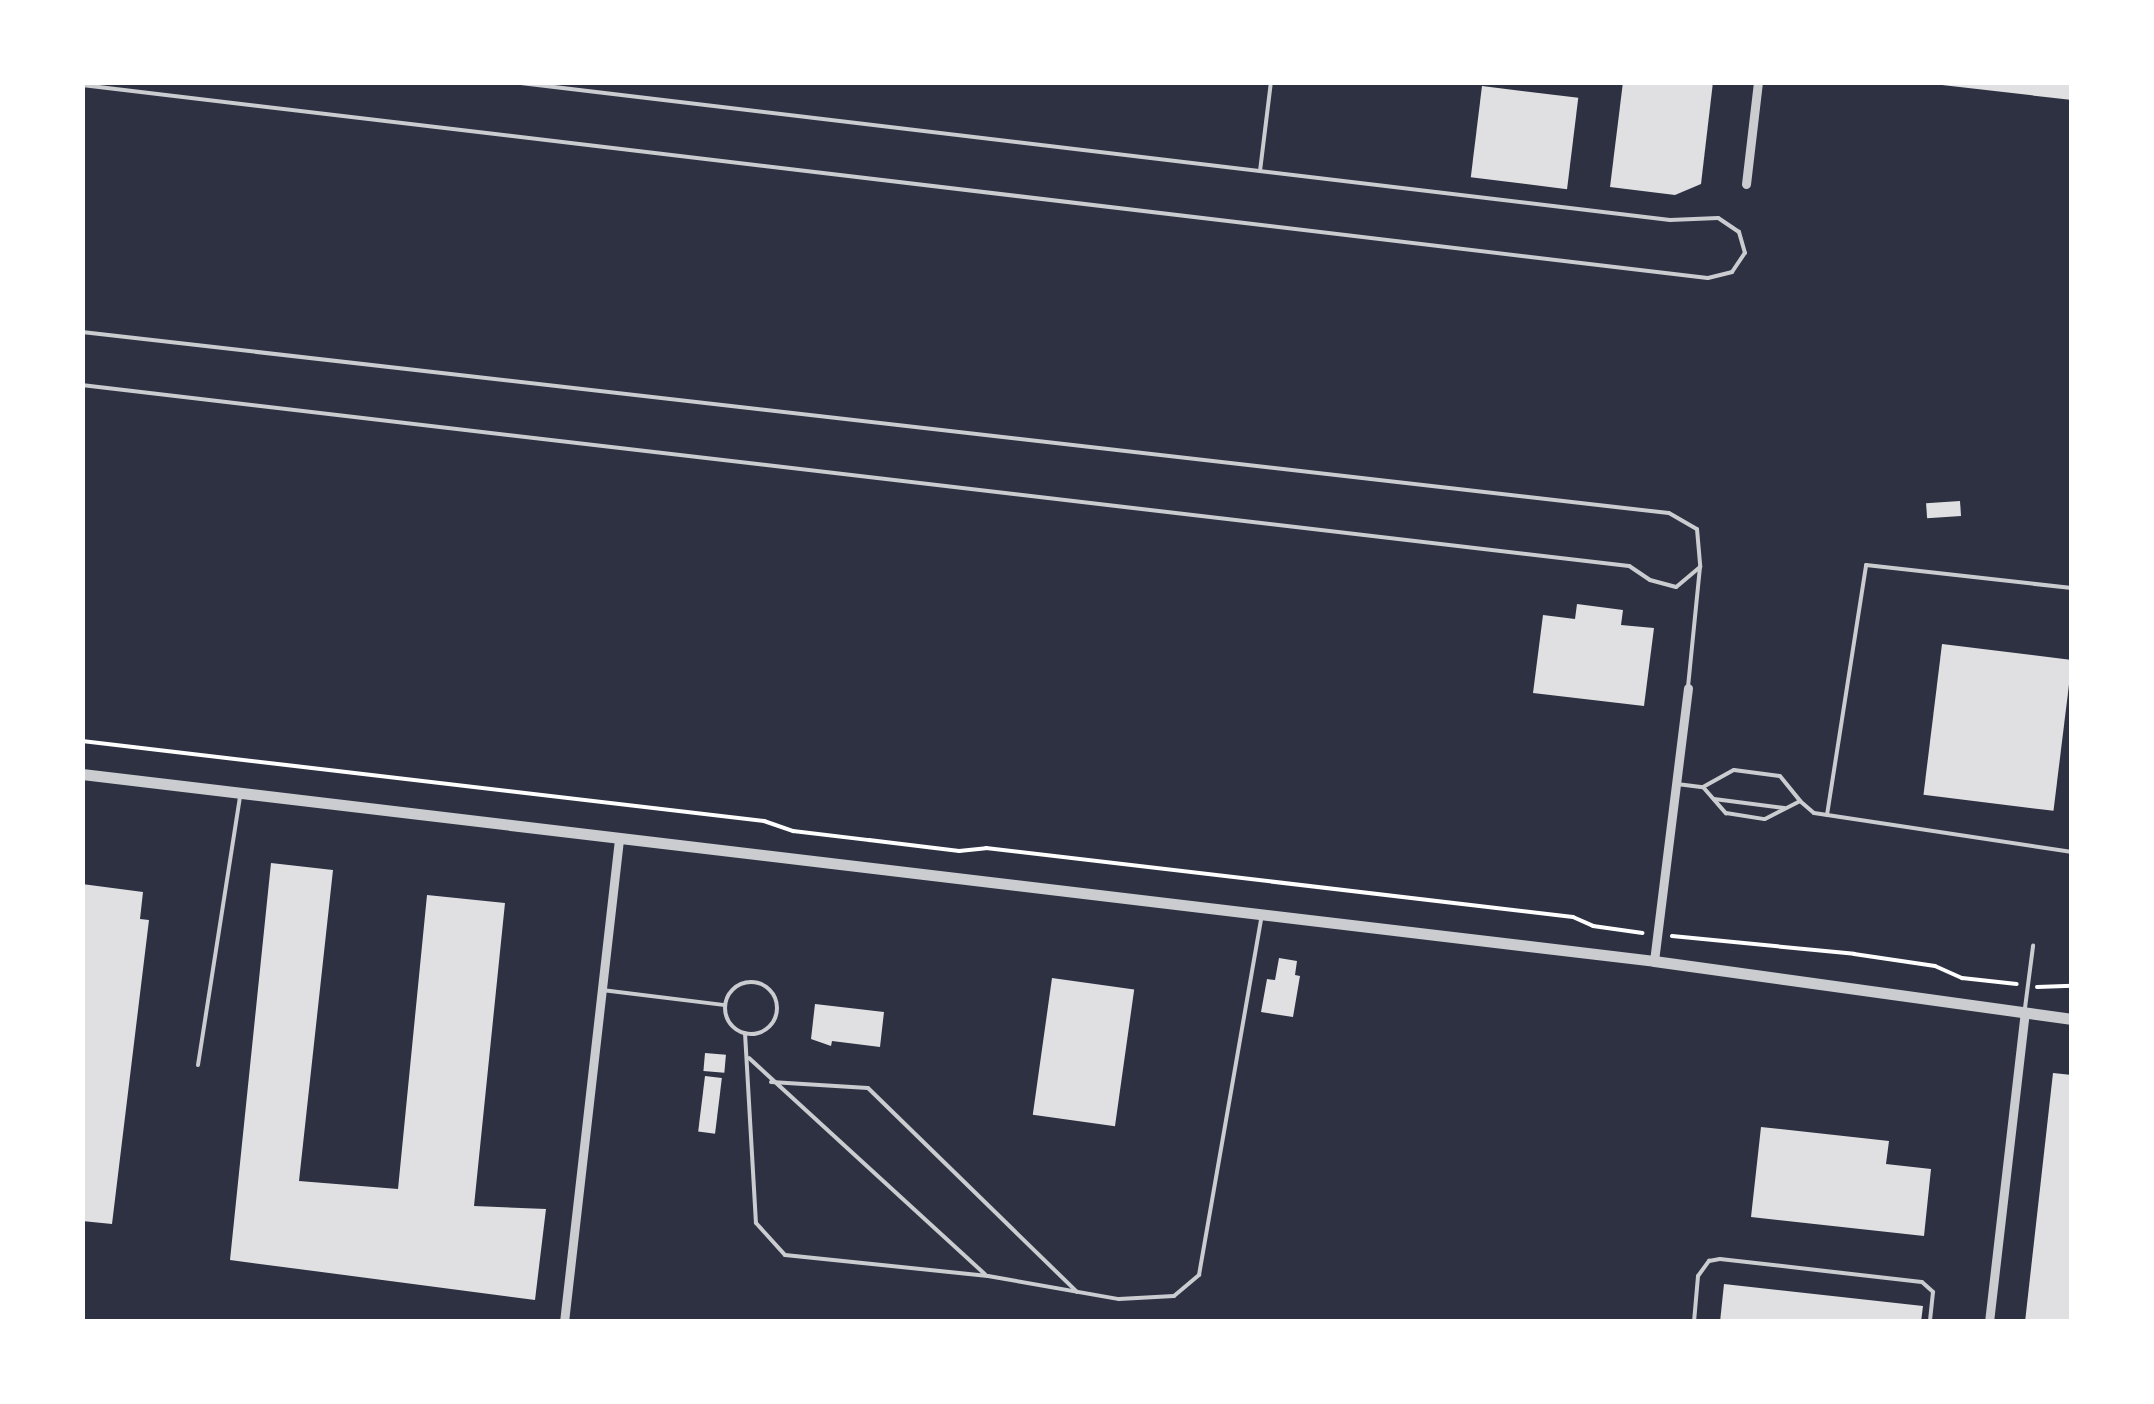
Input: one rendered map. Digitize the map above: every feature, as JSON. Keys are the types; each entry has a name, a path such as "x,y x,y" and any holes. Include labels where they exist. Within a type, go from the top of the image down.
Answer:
{"street":[{"path":"1746,184 1758,82"},
{"path":"1654,961 1688,688"},
{"path":"82,774 1654,961 2072,1020"},
{"path":"564,1322 619,838"},
{"path":"1990,1322 2024,1013"}],"lane":[{"path":"82,85 1708,278 1732,272 1745,253 1739,232 1718,218 1670,220 512,82"},
{"path":"1260,171 1271,82"},
{"path":"82,332 1669,513 1697,529 1700,567 1688,688"},
{"path":"82,385 1629,566 1650,580 1676,587 1700,567"},
{"path":"1827,815 1866,566 2072,588"},
{"path":"1678,784 1703,787 1734,770 1780,776 1814,813 2072,852"},
{"path":"1703,787 1726,813 1765,819 1800,801"},
{"path":"198,1065 240,792"},
{"path":"1714,799 1786,808"},
{"path":"745,1034 756,1223 785,1255 988,1276 1119,1300 1174,1296 1199,1274 1262,914"},
{"path":"2024,1013 2033,946"},
{"path":"751,982 772,994 776,1018 758,1034 745,1034 734,1028 725,1005 730,993 751,982"},
{"path":"602,990 725,1005"},
{"path":"748,1058 988,1276"},
{"path":"771,1082 868,1088 1080,1294"},
{"path":"1694,1322 1698,1276 1709,1262 1720,1259 1922,1282 1933,1292 1930,1322"}],"path":[{"path":"82,741 764,821 793,831 959,851 1004,850 1573,917 1593,926 1935,966 1962,978 2072,986"}],"building":[{"path":"1623,82 1713,82 1701,184 1675,195 1610,187"},
{"path":"2072,82 2072,100 1942,85"},
{"path":"1482,86 1578,98 1567,189 1471,177"},
{"path":"1960,501 1961,516 1927,518 1926,503"},
{"path":"1577,604 1623,610 1621,625 1654,628 1644,706 1533,693 1543,615 1575,619"},
{"path":"1942,644 2072,660 2053,811 1923,795"},
{"path":"271,863 333,870 299,1181 398,1189 427,895 505,903 474,1206 546,1209 535,1300 230,1260"},
{"path":"82,884 143,892 140,919 149,920 112,1224 82,1221"},
{"path":"1279,958 1297,961 1295,975 1300,976 1293,1017 1261,1012 1267,979 1275,980"},
{"path":"1052,978 1134,990 1115,1126 1033,1115"},
{"path":"815,1004 884,1012 880,1047 832,1041 831,1046 811,1039"},
{"path":"705,1053 726,1055 724,1073 703,1071"},
{"path":"2053,1073 2072,1075 2072,1322 2025,1322"},
{"path":"705,1076 722,1078 715,1134 698,1132"},
{"path":"1761,1127 1889,1141 1886,1164 1931,1169 1924,1236 1751,1217"},
{"path":"1724,1284 1923,1306 1921,1322 1720,1322"}]}
